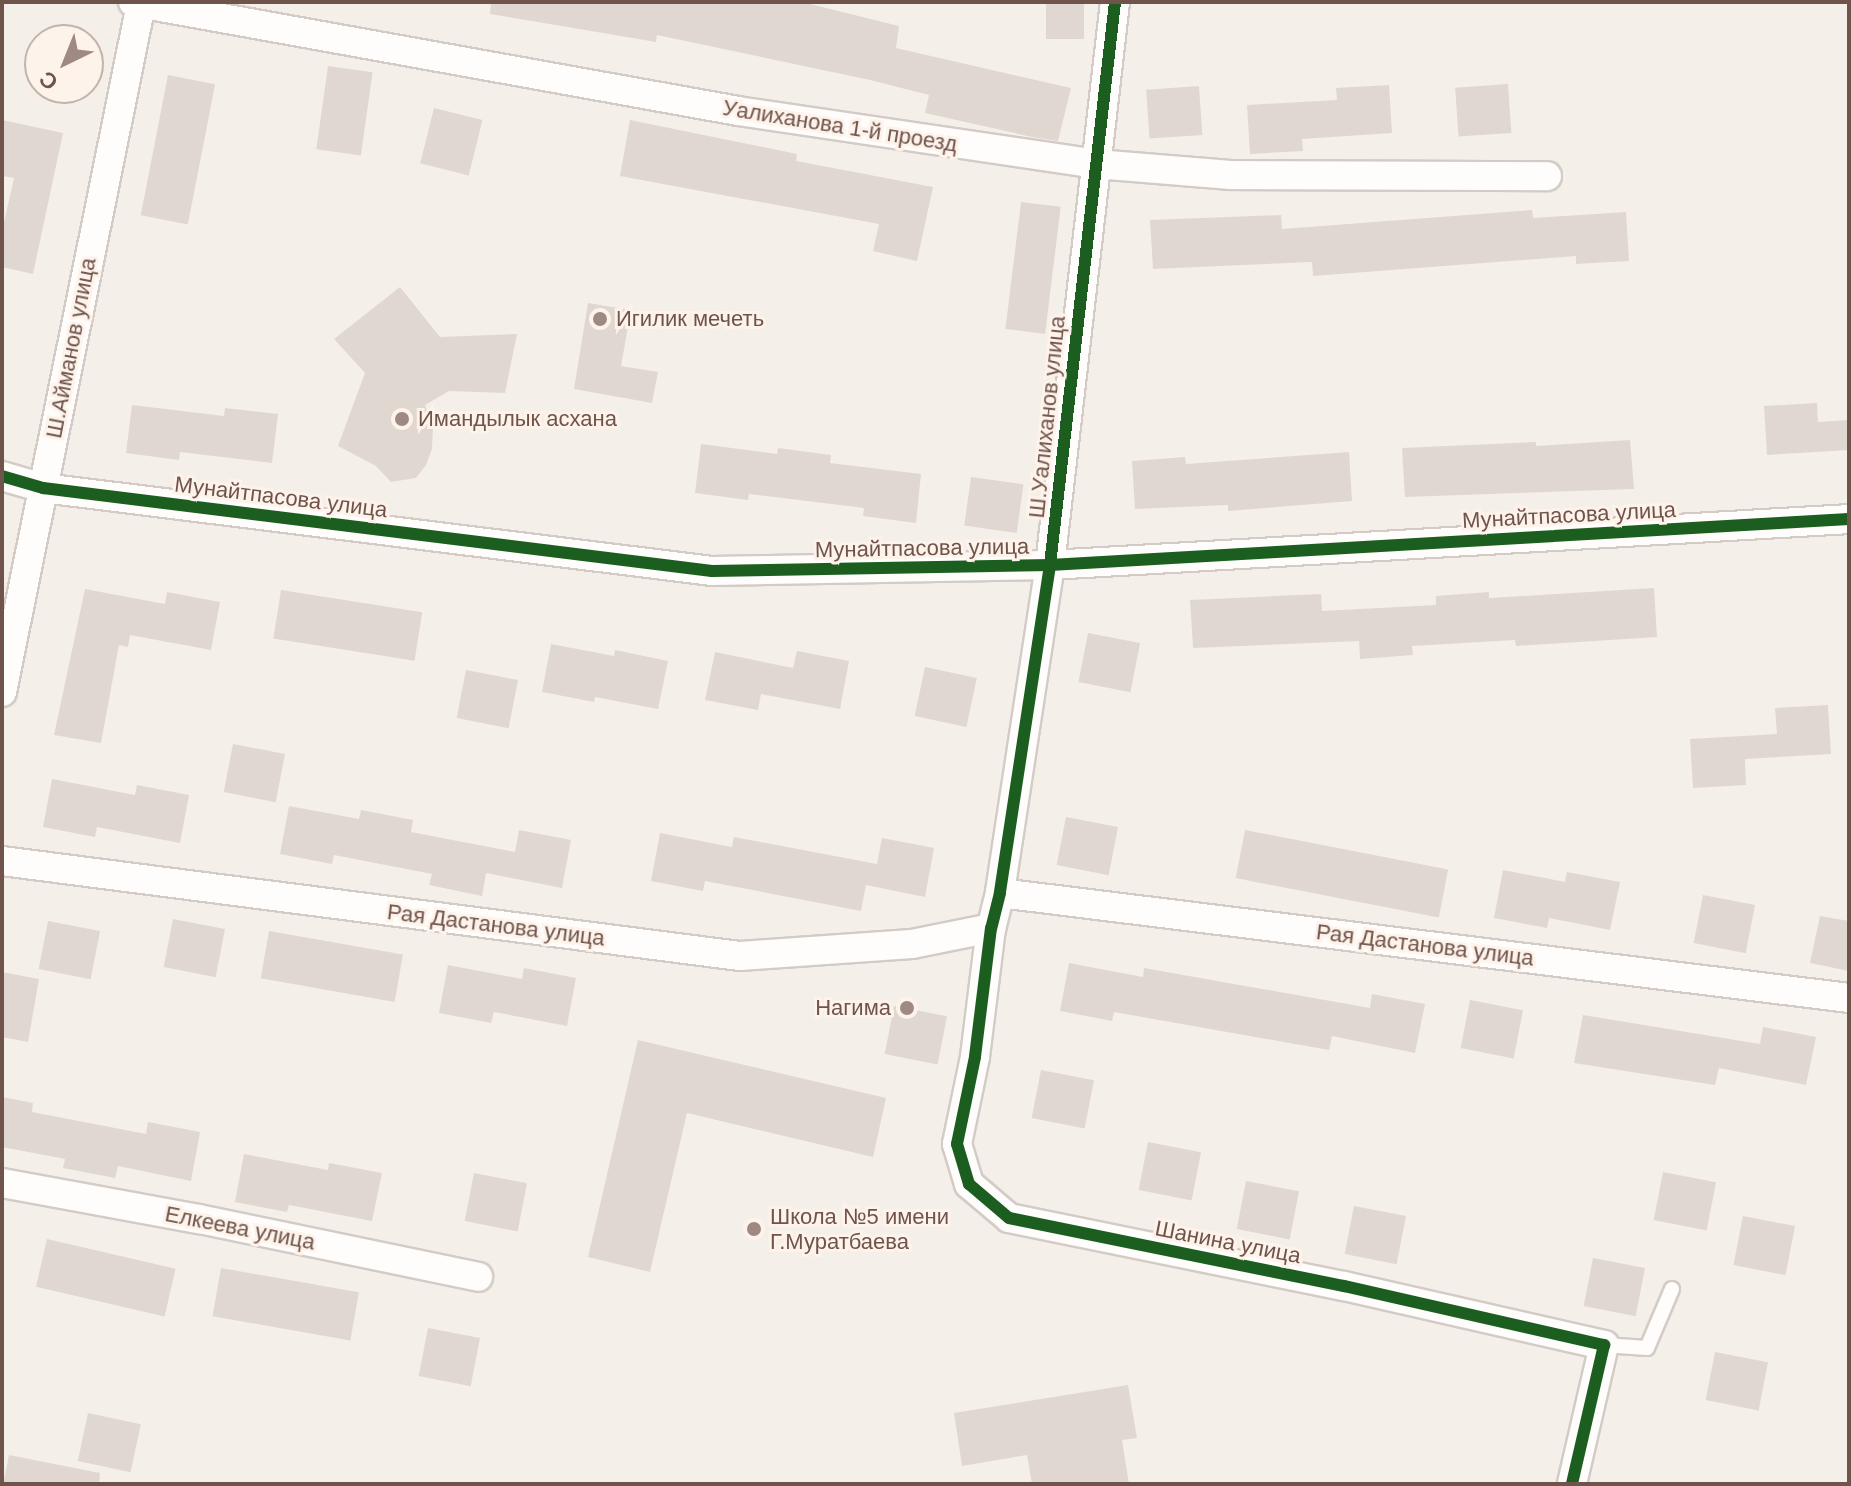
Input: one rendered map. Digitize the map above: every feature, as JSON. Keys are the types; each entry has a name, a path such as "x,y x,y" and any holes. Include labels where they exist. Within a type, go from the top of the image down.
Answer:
{"street":[{"name":"Ш.Уалиханов улица","path":"991,928 1000,893 1050,565 1115,2"},
{"name":"Уалиханова 1-й проезд","path":"137,3 738,111 1096,164 1231,175 1547,176"},
{"name":"Ш.Айманов улица","path":"2,692 137,3"},
{"name":"Мунайтпасова улица","path":"2,476 43,488 712,571 1050,565 1849,519"},
{"name":"Рая Дастанова улица","path":"2,861 740,956 912,944 991,928"},
{"name":"Рая Дастанова улица","path":"1000,893 1849,998"},
{"name":"Шанина улица","path":"991,928 975,1057 957,1144 969,1184 1009,1218 1344,1286 1604,1345"},
{"name":"Елкеева улица","path":"2,1183 199,1219 478,1277"},
{"path":"1572,1484 1604,1345"}],"lane":[{"path":"1604,1345 1647,1348 1672,1289"}],"building":[{"path":"491,2 802,2 899,26 896,48 1071,88 1058,141 925,113 929,95 870,80 657,35 656,42 490,14"},
{"path":"1046,2 1084,2 1084,39 1046,39"},
{"path":"328,66 373,72 361,155 316,149"},
{"path":"168,75 215,84 188,225 141,215"},
{"path":"1508,84 1511,133 1459,137 1455,88"},
{"path":"1389,85 1392,133 1302,139 1303,151 1250,154 1247,105 1337,100 1336,88"},
{"path":"1199,86 1202,135 1150,139 1146,90"},
{"path":"434,108 483,120 469,175 420,163"},
{"path":"2,120 63,133 33,274 2,267 2,231 14,178 2,176"},
{"path":"630,120 797,154 796,161 933,187 917,261 873,251 879,224 620,176"},
{"path":"1021,202 1061,207 1045,334 1005,329"},
{"path":"1532,210 1533,218 1626,212 1629,261 1576,264 1576,256 1313,276 1312,262 1153,269 1150,220 1281,215 1282,229"},
{"path":"400,287 440,337 517,334 505,393 449,391 425,405 433,427 432,449 426,465 416,478 391,482 376,466 338,446 365,373 334,339"},
{"path":"588,303 631,310 621,366 658,372 652,403 574,389"},
{"path":"1817,403 1818,422 1849,420 1849,450 1767,455 1764,406"},
{"path":"132,405 224,416 225,408 278,414 272,463 180,452 179,460 126,453"},
{"path":"1630,440 1634,489 1405,497 1402,448 1536,442 1536,446"},
{"path":"701,444 777,454 778,448 831,455 830,463 921,474 916,523 863,516 864,508 749,494 748,500 695,493"},
{"path":"1349,452 1352,501 1228,511 1228,505 1135,509 1132,461 1185,457 1186,464"},
{"path":"971,477 1023,484 1017,533 964,526"},
{"path":"1654,588 1657,637 1516,646 1515,640 1412,646 1413,655 1360,659 1359,641 1193,648 1190,600 1321,594 1322,611 1436,605 1436,596 1489,592 1489,598"},
{"path":"85,589 165,604 167,592 220,602 211,650 130,635 128,647 119,645 101,743 54,735"},
{"path":"281,590 422,612 415,661 273,638"},
{"path":"1088,633 1140,643 1130,692 1078,682"},
{"path":"551,644 614,656 615,650 668,661 658,709 595,697 594,702 542,692"},
{"path":"797,651 849,661 840,709 761,694 758,710 705,700 715,652 793,668"},
{"path":"925,667 977,678 966,727 915,716"},
{"path":"466,670 518,680 509,728 457,718"},
{"path":"1828,705 1831,754 1745,759 1746,785 1693,788 1690,739 1777,734 1775,708"},
{"path":"233,744 285,754 276,802 224,792"},
{"path":"52,779 135,795 137,785 189,795 180,843 97,827 95,837 43,827"},
{"path":"289,806 359,819 361,810 413,820 411,832 515,852 519,830 571,840 562,888 486,873 482,896 429,885 432,874 334,855 332,864 280,854"},
{"path":"1066,817 1118,827 1109,875 1057,865"},
{"path":"1245,830 1448,869 1439,918 1236,878"},
{"path":"660,833 732,847 734,837 877,864 882,838 934,848 925,897 866,885 861,911 705,881 703,891 651,881"},
{"path":"1503,870 1565,882 1567,872 1620,882 1610,930 1549,918 1547,928 1494,918"},
{"path":"1703,895 1755,905 1746,953 1694,943"},
{"path":"1820,916 1849,921 1849,971 1810,963"},
{"path":"173,919 225,929 216,977 164,967"},
{"path":"48,921 100,931 91,979 39,969"},
{"path":"269,931 403,955 395,1002 261,978"},
{"path":"1069,963 1143,977 1144,968 1370,1008 1372,994 1425,1004 1415,1053 1332,1036 1329,1050 1114,1012 1112,1021 1060,1011"},
{"path":"448,965 522,979 524,968 576,978 567,1026 494,1012 491,1023 439,1013"},
{"path":"2,972 39,979 28,1042 2,1037"},
{"path":"1470,1000 1523,1010 1514,1058 1461,1048"},
{"path":"894,1006 947,1016 938,1064 885,1054"},
{"path":"1583,1015 1760,1044 1763,1027 1816,1037 1806,1085 1719,1068 1715,1085 1574,1063"},
{"name":"Школа №5 имени Г.Муратбаева","path":"638,1040 886,1098 873,1157 687,1113 650,1272 588,1257"},
{"path":"1041,1070 1094,1080 1085,1128 1032,1118"},
{"path":"2,1097 33,1103 32,1112 146,1134 148,1122 200,1132 191,1181 118,1166 115,1178 63,1168 65,1159 2,1147"},
{"path":"1148,1142 1201,1152 1192,1200 1139,1190"},
{"path":"244,1154 328,1170 329,1163 382,1173 372,1221 289,1205 287,1212 235,1202"},
{"path":"1663,1172 1716,1182 1707,1230 1654,1220"},
{"path":"474,1173 527,1183 518,1231 465,1221"},
{"path":"1246,1181 1299,1191 1290,1239 1237,1229"},
{"path":"1354,1206 1406,1216 1397,1264 1345,1254"},
{"path":"1743,1216 1795,1226 1785,1275 1733,1265"},
{"path":"47,1239 176,1269 165,1316 36,1287"},
{"path":"1593,1258 1645,1268 1636,1316 1584,1306"},
{"path":"221,1268 359,1292 350,1341 212,1316"},
{"path":"428,1328 480,1338 471,1386 419,1376"},
{"path":"1715,1352 1768,1362 1759,1410 1706,1400"},
{"path":"1128,1385 1137,1438 1122,1440 1129,1484 1032,1484 1027,1455 962,1466 954,1413"},
{"path":"88,1413 141,1424 131,1472 78,1461"},
{"path":"9,1455 100,1473 99,1484 3,1484"}],"cycle path":[{"path":"1115,2 1050,565 1000,893 991,928 975,1057 957,1144 969,1184 1009,1218 1344,1286 1604,1345 1572,1484"},
{"path":"2,476 43,488 712,571 1050,565 1849,519"}],"place":[{"name":"Игилик мечеть","path":"600,319"},
{"name":"Имандылык асхана","path":"402,419"},
{"name":"Нагима","path":"907,1008"},
{"name":"Школа №5 имени Г.Муратбаева","path":"754,1229"}]}
